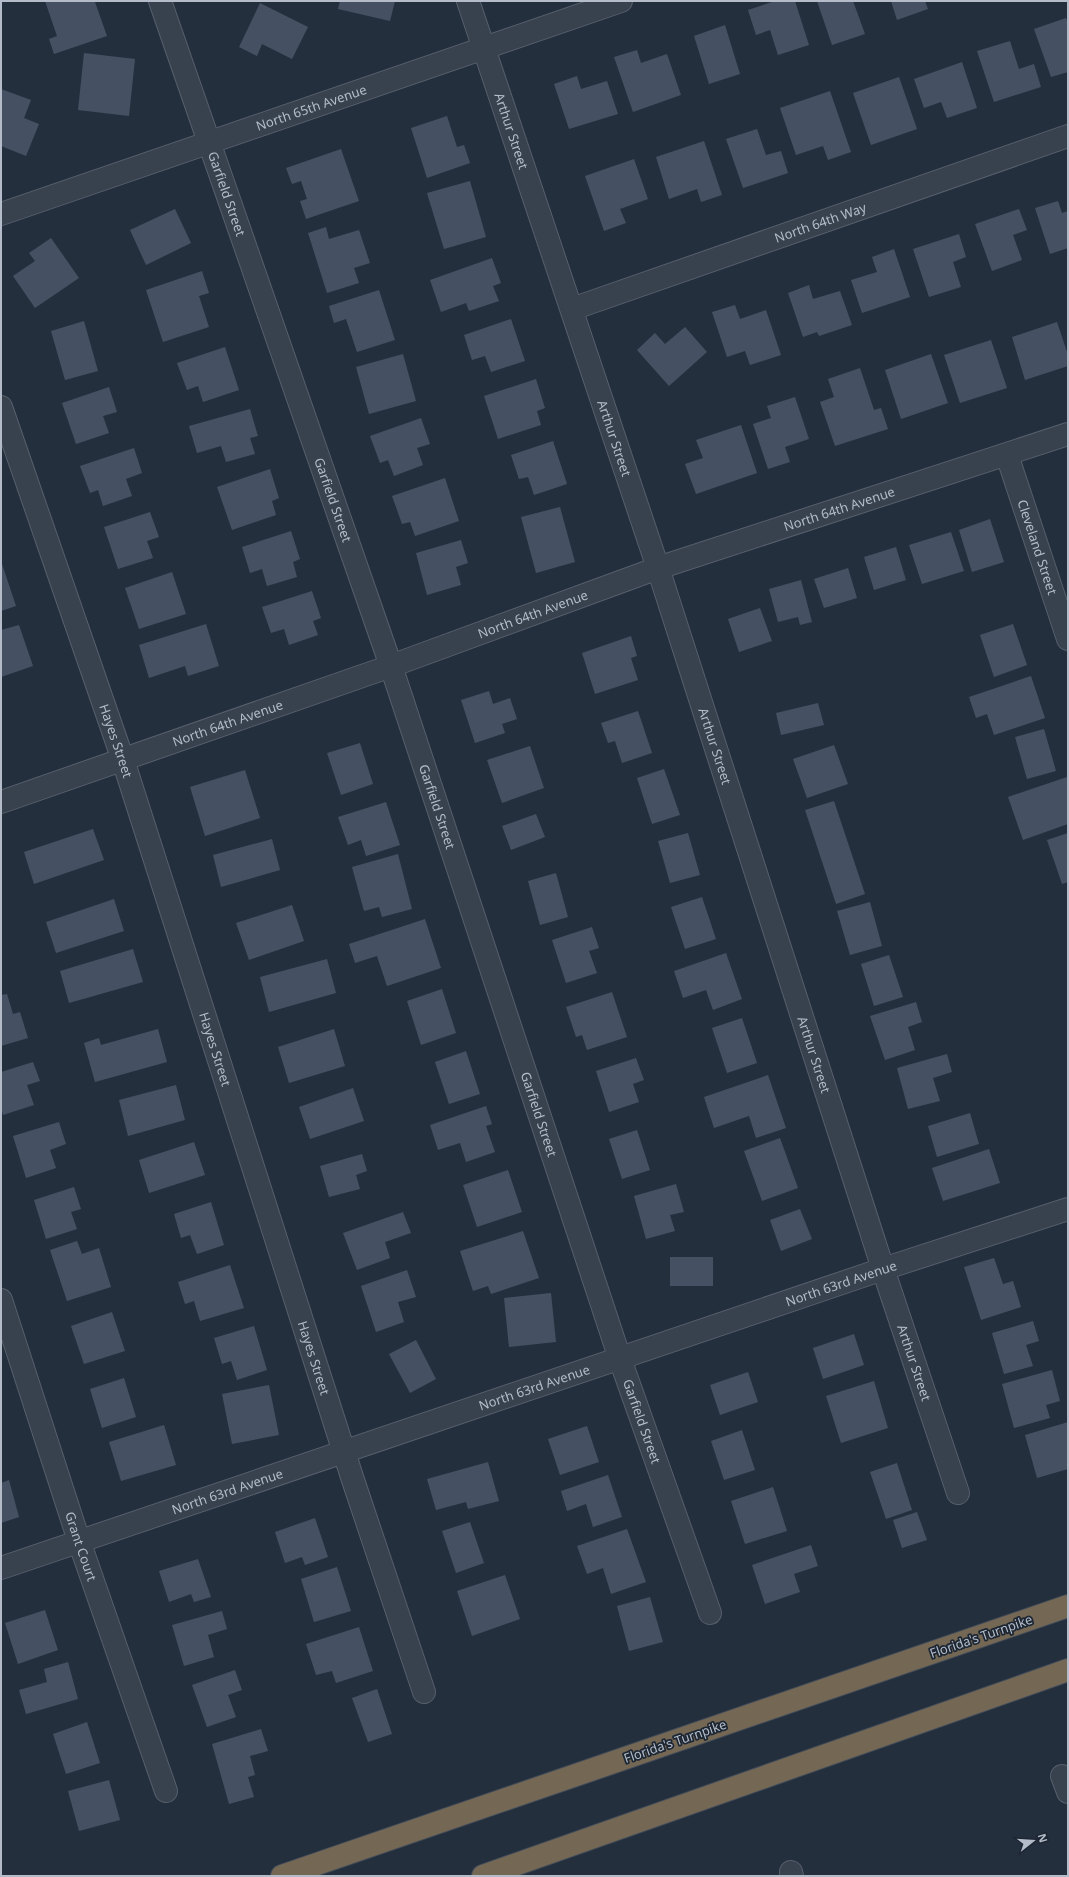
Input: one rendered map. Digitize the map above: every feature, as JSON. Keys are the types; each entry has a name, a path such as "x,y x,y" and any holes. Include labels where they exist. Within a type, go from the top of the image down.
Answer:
{"highway":[{"name":"Florida's Turnpike","path":"282,1876 1068,1606"},
{"path":"483,1876 1068,1670"}],"street":[{"name":"Garfield Street","path":"160,1 391,666 620,1359 710,1612"},
{"name":"Arthur Street","path":"468,1 658,568 883,1269 958,1492"},
{"name":"North 65th Avenue","path":"1,214 209,141 621,1"},
{"name":"North 64th Way","path":"572,309 1068,136"},
{"name":"Hayes Street","path":"1,407 122,760 424,1692"},
{"name":"North 64th Avenue","path":"1,802 391,666 658,568 1068,434"},
{"name":"Cleveland Street","path":"1007,455 1068,639"},
{"name":"North 63rd Avenue","path":"1,1568 883,1269 1068,1209"},
{"name":"Grant Court","path":"1,1300 79,1542 166,1791"}],"building":[{"path":"45,1 98,1 95,2 107,36 54,54 49,39 57,36"},
{"path":"340,1 395,1 390,21 338,9"},
{"path":"775,1 795,1 809,45 778,55 770,30 756,35 748,10"},
{"path":"817,1 853,1 865,34 832,45"},
{"path":"891,1 925,1 928,9 897,20"},
{"path":"260,3 308,27 292,59 262,44 257,56 239,47"},
{"path":"1066,18 1068,23 1068,72 1051,77 1034,29"},
{"path":"725,25 740,74 709,84 694,36"},
{"path":"1010,41 1019,69 1034,64 1041,87 994,102 977,51"},
{"path":"637,50 641,63 667,54 681,95 633,112 614,57"},
{"path":"84,53 135,59 129,116 78,110"},
{"path":"962,62 977,108 947,118 941,102 924,108 914,79"},
{"path":"577,76 581,89 607,81 618,114 569,129 554,84"},
{"path":"899,77 917,129 871,145 853,93"},
{"path":"1,89 31,100 24,118 39,124 26,156 1,146"},
{"path":"830,91 851,152 828,160 823,146 796,155 780,108"},
{"path":"447,116 457,147 464,145 470,163 427,178 411,128"},
{"path":"757,129 766,155 781,151 788,173 743,188 726,139"},
{"path":"704,141 722,195 701,202 697,189 669,199 656,157"},
{"path":"341,149 359,201 306,219 300,201 307,199 301,181 292,184 286,168"},
{"path":"634,159 648,199 620,209 626,223 604,231 585,176"},
{"path":"470,181 486,237 444,249 427,193"},
{"path":"1058,201 1062,213 1068,211 1068,248 1050,254 1035,208"},
{"path":"175,209 191,243 146,265 130,230"},
{"path":"1019,209 1027,230 1013,235 1022,260 992,271 975,224"},
{"path":"326,227 329,239 359,230 370,263 354,268 359,283 327,293 308,233"},
{"path":"959,234 966,257 953,262 961,287 929,297 913,249"},
{"path":"51,238 79,278 35,308 13,276 35,261 29,253"},
{"path":"894,249 910,297 862,313 851,280 877,272 872,257"},
{"path":"492,258 501,283 493,286 499,301 469,311 466,303 441,312 430,280"},
{"path":"202,271 209,293 199,296 209,327 163,342 146,290"},
{"path":"809,285 813,299 840,291 852,325 819,336 817,332 803,337 788,293"},
{"path":"379,290 395,340 357,352 346,319 334,323 329,306"},
{"path":"735,305 740,319 766,310 781,355 750,365 745,351 727,357 712,312"},
{"path":"511,319 525,361 491,372 485,356 472,360 464,335"},
{"path":"84,321 98,371 65,380 51,331"},
{"path":"1057,322 1068,355 1068,366 1025,380 1012,337"},
{"path":"685,327 707,352 669,386 637,350 655,333 665,344"},
{"path":"991,340 1007,388 960,403 944,355"},
{"path":"225,347 239,390 203,402 198,386 187,390 177,363"},
{"path":"403,354 416,401 369,414 356,367"},
{"path":"931,354 948,403 901,419 885,370"},
{"path":"860,368 874,410 881,408 888,429 835,446 820,402 834,397 828,379"},
{"path":"536,379 545,408 537,411 541,425 498,439 484,396"},
{"path":"109,387 117,412 103,416 109,433 76,444 62,403"},
{"path":"795,397 809,439 785,447 790,462 768,469 753,424 771,418 767,406"},
{"path":"250,409 258,436 250,438 255,454 226,462 221,446 197,453 189,426"},
{"path":"421,418 430,444 417,448 423,465 394,476 388,460 380,463 370,436"},
{"path":"741,425 757,473 696,494 685,464 703,458 696,440"},
{"path":"553,441 567,484 534,495 528,477 519,479 511,455"},
{"path":"134,448 142,473 126,479 132,496 103,506 98,490 90,493 80,466"},
{"path":"270,469 279,498 272,501 276,515 232,530 217,487"},
{"path":"445,478 459,521 415,536 410,522 402,524 392,496"},
{"path":"560,507 575,562 536,573 521,517"},
{"path":"150,512 159,537 147,541 153,558 118,569 104,527"},
{"path":"990,519 1004,562 972,572 959,530"},
{"path":"291,531 300,559 293,562 297,577 267,586 262,569 250,573 242,547"},
{"path":"951,532 964,571 922,584 909,545"},
{"path":"461,540 468,563 456,567 461,585 427,595 416,553"},
{"path":"896,547 906,580 874,590 864,557"},
{"path":"1,561 16,606 1,611"},
{"path":"848,568 857,598 824,608 814,579"},
{"path":"172,572 186,614 139,629 125,588"},
{"path":"801,580 812,622 800,625 798,617 778,622 769,589"},
{"path":"312,591 321,618 313,621 318,635 289,645 284,629 271,633 262,607"},
{"path":"760,608 772,641 739,652 728,619"},
{"path":"206,624 219,666 188,676 185,666 149,678 139,645"},
{"path":"1013,624 1027,665 994,677 980,635"},
{"path":"19,625 33,666 1,677 1,630"},
{"path":"631,636 637,656 631,658 638,680 595,694 582,653"},
{"path":"1031,676 1045,718 994,735 987,714 976,718 969,697"},
{"path":"489,691 493,704 510,698 517,719 502,724 505,733 475,743 461,700"},
{"path":"818,703 824,725 781,735 776,713"},
{"path":"638,711 652,753 622,763 615,741 608,743 601,723"},
{"path":"1044,729 1056,771 1027,779 1015,737"},
{"path":"360,743 373,784 341,795 327,753"},
{"path":"834,745 848,784 807,798 793,759"},
{"path":"530,746 544,788 502,803 487,760"},
{"path":"664,769 680,815 652,824 637,778"},
{"path":"245,770 260,818 205,836 190,787"},
{"path":"1067,777 1068,824 1023,840 1008,797"},
{"path":"834,801 865,894 836,904 805,810"},
{"path":"386,802 400,845 366,856 361,840 348,845 338,817"},
{"path":"536,814 545,837 511,850 502,826"},
{"path":"93,829 104,860 34,884 24,852"},
{"path":"688,833 700,875 670,883 658,841"},
{"path":"1068,833 1068,882 1062,884 1047,840"},
{"path":"272,839 280,870 221,887 213,855"},
{"path":"398,854 412,909 382,917 379,907 364,911 352,867"},
{"path":"556,873 568,917 540,925 528,881"},
{"path":"702,897 716,939 685,949 671,907"},
{"path":"114,899 124,931 56,953 46,922"},
{"path":"870,902 882,946 850,955 837,911"},
{"path":"292,905 304,941 249,960 236,923"},
{"path":"425,919 441,968 387,986 377,956 355,963 349,944"},
{"path":"592,927 599,948 589,951 597,973 566,983 552,940"},
{"path":"133,949 143,982 69,1003 60,971"},
{"path":"726,953 742,999 713,1010 706,990 683,998 674,971"},
{"path":"889,955 903,997 874,1006 861,964"},
{"path":"327,959 336,993 269,1012 260,977"},
{"path":"442,989 456,1033 421,1045 407,1001"},
{"path":"612,992 627,1037 587,1050 582,1035 576,1037 566,1007"},
{"path":"7,994 13,1014 20,1012 28,1038 1,1046 1,995"},
{"path":"916,1002 922,1022 908,1027 915,1050 885,1060 870,1016"},
{"path":"742,1018 757,1063 727,1073 712,1028"},
{"path":"158,1029 167,1062 95,1082 84,1043 99,1038 101,1045"},
{"path":"334,1029 345,1066 289,1083 278,1047"},
{"path":"466,1051 480,1094 449,1104 435,1062"},
{"path":"947,1054 952,1072 933,1078 940,1101 908,1109 897,1068"},
{"path":"636,1058 644,1080 633,1084 639,1102 609,1112 596,1071"},
{"path":"33,1062 40,1081 27,1085 34,1105 3,1115 1,1108 1,1072"},
{"path":"768,1075 786,1128 756,1138 749,1116 714,1128 704,1097"},
{"path":"176,1085 185,1120 128,1136 119,1100"},
{"path":"353,1088 364,1121 310,1139 299,1107"},
{"path":"486,1106 492,1124 486,1126 495,1152 466,1162 460,1143 438,1150 430,1125"},
{"path":"970,1113 979,1144 937,1157 928,1126"},
{"path":"59,1122 66,1144 50,1150 56,1168 26,1178 13,1136"},
{"path":"637,1130 650,1170 622,1179 609,1139"},
{"path":"780,1138 798,1188 762,1201 744,1151"},
{"path":"194,1142 205,1175 149,1193 139,1160"},
{"path":"989,1149 1000,1183 943,1201 932,1168"},
{"path":"362,1154 367,1171 356,1175 360,1189 329,1197 320,1166"},
{"path":"508,1170 522,1212 477,1227 463,1185"},
{"path":"676,1184 684,1212 670,1215 675,1231 646,1239 634,1196"},
{"path":"74,1187 81,1209 71,1212 77,1229 46,1239 34,1200"},
{"path":"211,1202 224,1245 197,1254 190,1235 181,1238 174,1214"},
{"path":"800,1209 812,1239 781,1251 770,1220"},
{"path":"403,1212 411,1233 385,1242 390,1258 357,1270 343,1233"},
{"path":"523,1231 539,1278 491,1294 488,1286 473,1291 460,1251"},
{"path":"77,1241 82,1254 99,1248 111,1287 67,1301 50,1250"},
{"path":"670,1257 713,1257 713,1286 670,1286"},
{"path":"994,1258 1003,1284 1013,1281 1021,1307 981,1320 964,1267"},
{"path":"230,1265 244,1308 200,1321 194,1301 185,1304 178,1282"},
{"path":"407,1270 416,1297 398,1302 404,1322 376,1332 361,1286"},
{"path":"551,1293 556,1342 509,1347 504,1298"},
{"path":"112,1312 125,1351 84,1364 71,1326"},
{"path":"1033,1321 1039,1341 1026,1345 1033,1366 1004,1374 992,1333"},
{"path":"254,1326 267,1370 237,1380 231,1361 222,1364 214,1338"},
{"path":"854,1334 864,1365 823,1379 813,1348"},
{"path":"416,1340 436,1379 410,1393 389,1354"},
{"path":"1052,1370 1060,1401 1046,1405 1050,1418 1014,1428 1002,1384"},
{"path":"748,1372 758,1402 720,1415 710,1385"},
{"path":"124,1378 136,1417 102,1428 90,1389"},
{"path":"874,1381 888,1428 841,1443 826,1396"},
{"path":"269,1385 279,1435 232,1444 222,1394"},
{"path":"1068,1422 1068,1469 1037,1478 1025,1435"},
{"path":"164,1425 176,1465 121,1481 109,1442"},
{"path":"587,1426 599,1462 560,1475 548,1439"},
{"path":"742,1430 755,1470 724,1480 711,1441"},
{"path":"488,1462 499,1501 468,1509 466,1502 436,1510 427,1479"},
{"path":"897,1463 912,1510 886,1519 870,1472"},
{"path":"608,1475 622,1517 593,1527 586,1504 567,1511 561,1491"},
{"path":"9,1480 19,1517 1,1523 1,1483"},
{"path":"773,1487 787,1531 745,1544 731,1501"},
{"path":"917,1512 927,1540 902,1548 893,1520"},
{"path":"315,1518 328,1557 305,1565 302,1557 285,1563 275,1532"},
{"path":"470,1522 484,1563 456,1573 442,1531"},
{"path":"627,1529 646,1582 611,1594 603,1568 587,1574 577,1546"},
{"path":"811,1545 818,1566 794,1574 800,1592 765,1604 752,1565"},
{"path":"198,1559 211,1597 194,1602 191,1594 169,1602 159,1571"},
{"path":"337,1567 351,1611 314,1622 301,1579"},
{"path":"505,1575 520,1619 472,1636 457,1591"},
{"path":"650,1597 663,1642 629,1651 617,1606"},
{"path":"45,1610 58,1650 18,1664 5,1623"},
{"path":"222,1611 227,1629 208,1635 214,1657 184,1666 172,1625"},
{"path":"359,1627 373,1671 336,1683 332,1671 316,1675 306,1644"},
{"path":"68,1662 78,1699 26,1714 19,1690 47,1682 44,1669"},
{"path":"235,1670 242,1690 228,1695 236,1717 207,1727 192,1685"},
{"path":"377,1689 392,1734 368,1742 352,1698"},
{"path":"87,1722 100,1763 66,1774 53,1734"},
{"path":"261,1729 268,1751 250,1756 255,1775 248,1777 254,1797 229,1804 212,1744"},
{"path":"109,1780 120,1820 79,1831 68,1791"}]}
